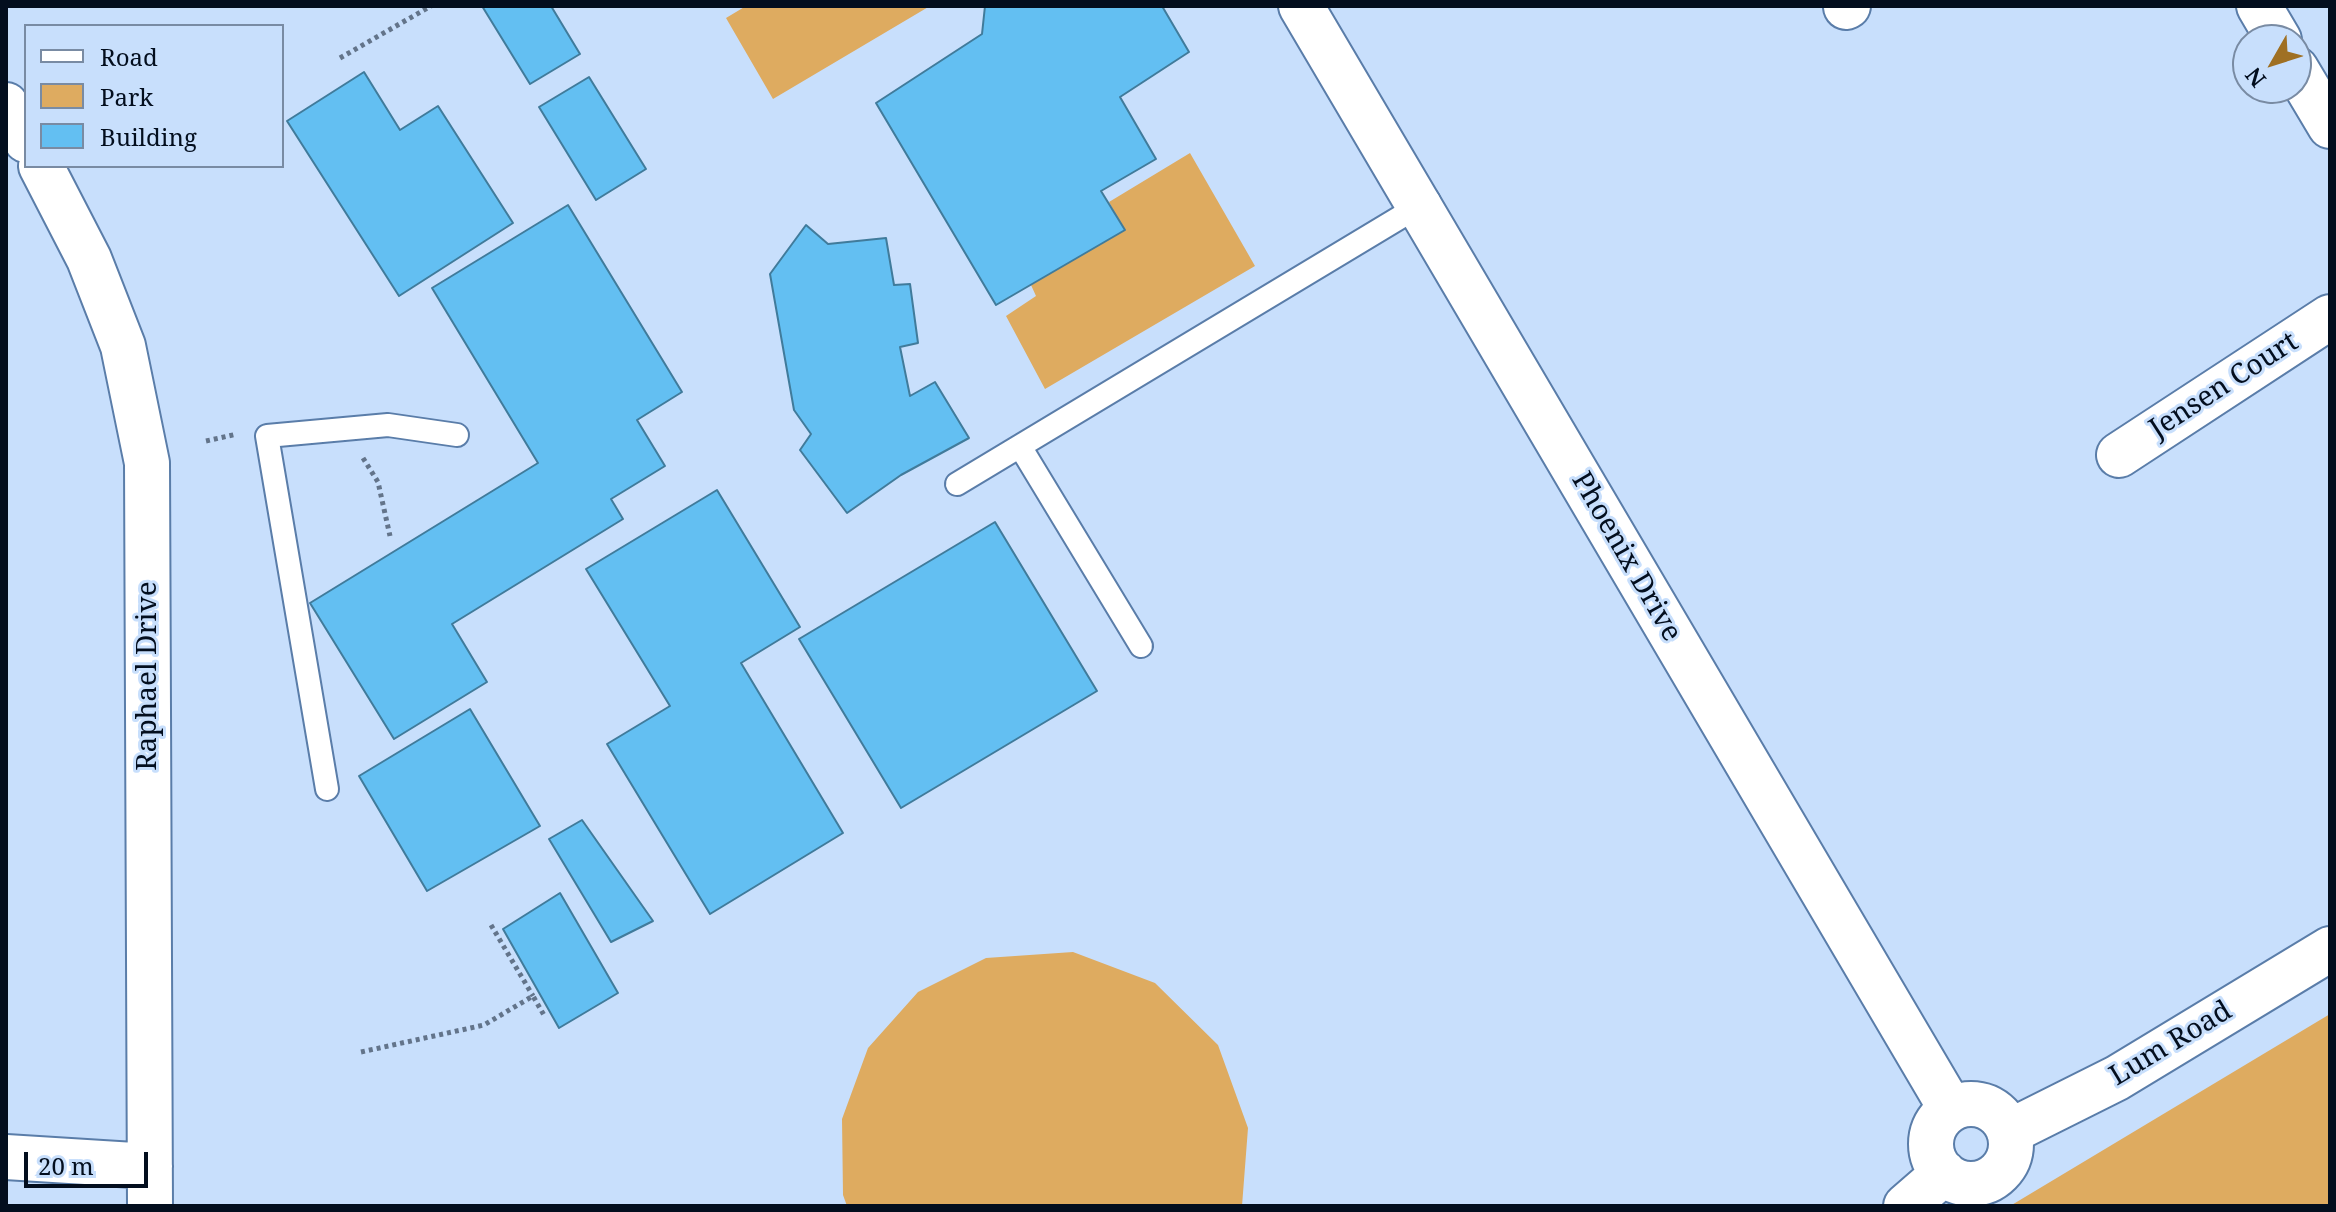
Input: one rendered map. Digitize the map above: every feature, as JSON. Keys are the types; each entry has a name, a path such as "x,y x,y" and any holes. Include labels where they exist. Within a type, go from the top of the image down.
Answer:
{"street":[{"name":"Phoenix Drive","path":"1301,6 1951,1109"},
{"path":"2259,6 2270,24"},
{"path":"2312,96 2330,126"},
{"path":"6,105 24,136"},
{"name":"Raphael Drive","path":"42,168 89,259 123,346 147,463 150,1186"},
{"name":"Jensen Court","path":"2119,455 2330,317"},
{"name":"Lum Road","path":"2009,1132 2117,1078 2330,949"},
{"path":"1978,1104 2002,1118 2011,1145 2008,1159 1993,1178 1966,1184 1944,1173 1935,1162 1933,1134 1938,1122 1951,1109 1978,1104"},
{"path":"6,1157 150,1186"},
{"path":"1906,1206 1944,1173"}],"lane":[{"path":"957,484 1419,206"},
{"path":"327,789 267,436 388,425 457,435"},
{"path":"1021,448 1141,646"}],"path":[{"path":"340,58 431,6"},
{"path":"491,925 545,1017"},
{"path":"361,1052 484,1025 533,996"}],"green space":[{"path":"746,6 930,6 773,99 726,18"},
{"path":"1190,153 1255,266 1045,389 1006,316 1036,296 1031,285 1124,230 1109,202"},
{"path":"1073,952 1155,983 1218,1045 1248,1128 1242,1206 847,1206 843,1195 842,1119 868,1048 918,992 986,958"},
{"path":"2330,1014 2330,1206 2010,1206"}],"building":[{"path":"482,6 551,6 580,54 530,84"},
{"path":"985,6 1162,6 1189,52 1120,97 1156,159 1101,191 1125,230 996,305 876,103 982,34"},
{"path":"364,72 400,130 438,106 513,223 399,296 287,121"},
{"path":"589,77 646,169 596,200 539,107"},
{"path":"568,205 682,392 637,420 665,466 611,499 623,519 452,624 487,682 394,739 310,603 538,463 432,288"},
{"path":"806,225 828,244 886,238 894,285 910,284 918,343 900,347 910,396 935,382 969,438 901,475 847,513 800,450 811,434 794,410 770,274"},
{"path":"717,490 800,627 741,663 843,833 710,914 607,744 670,706 586,569"},
{"path":"995,522 1097,691 901,808 799,639"},
{"path":"470,709 540,826 427,891 359,776"},
{"path":"582,820 653,921 611,942 549,839"},
{"path":"560,893 618,993 559,1028 503,929"}]}
